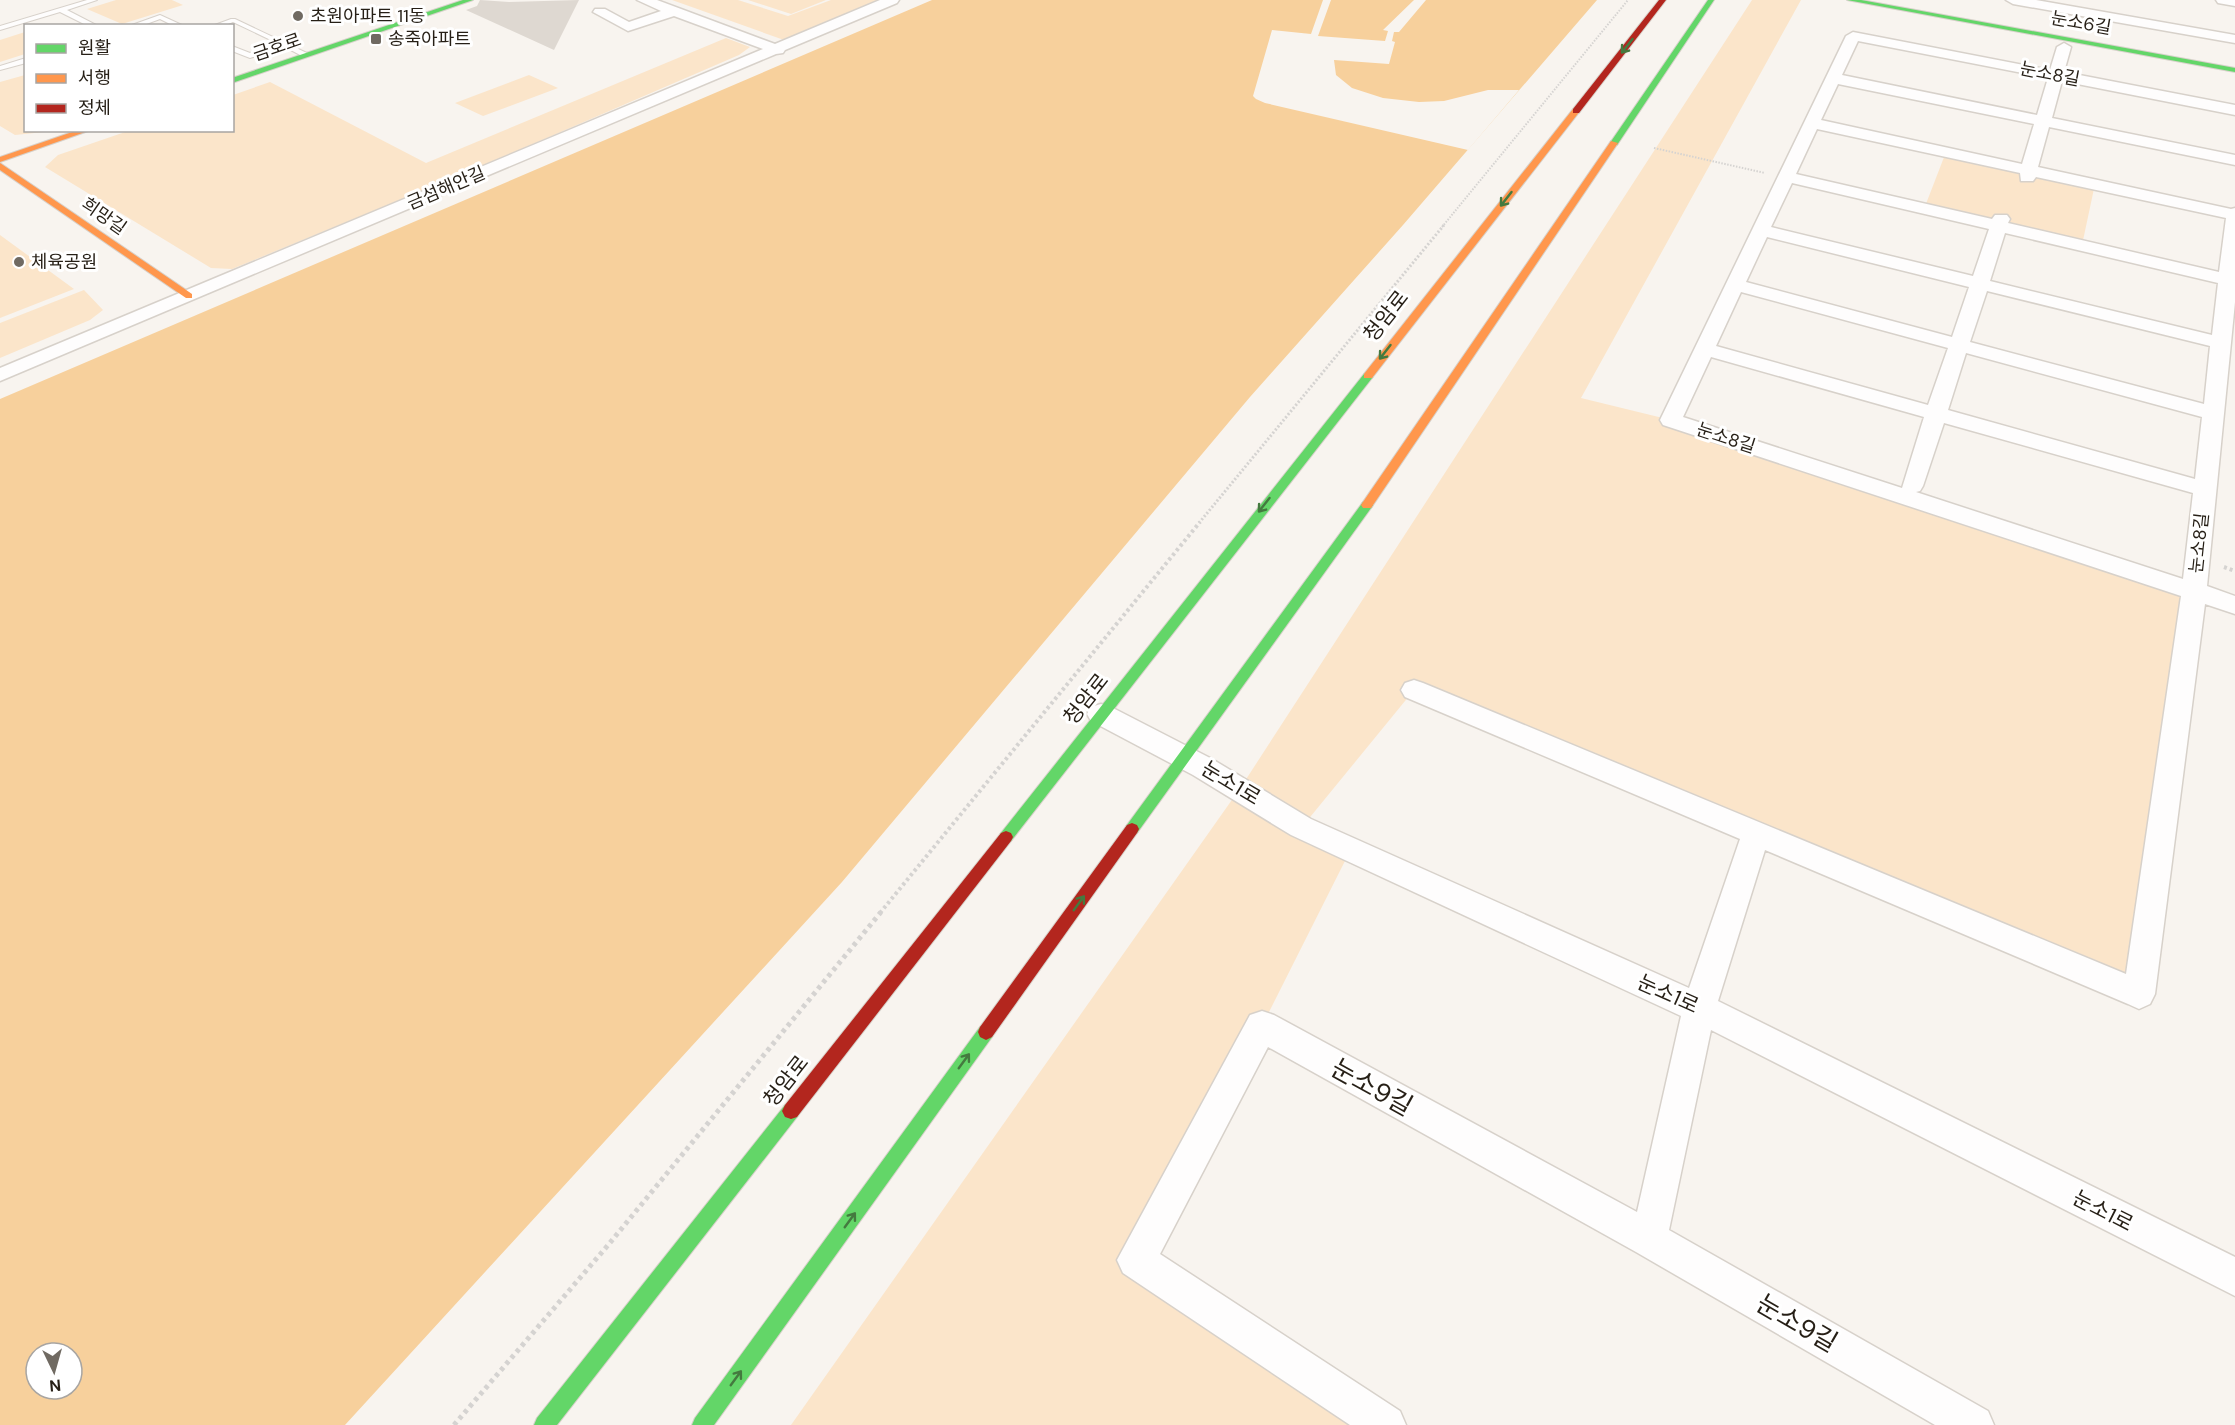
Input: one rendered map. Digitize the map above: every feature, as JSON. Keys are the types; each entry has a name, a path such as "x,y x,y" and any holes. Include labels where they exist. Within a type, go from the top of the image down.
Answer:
{"main road":[{"name":"금호로","path":"234,80 470,0"},
{"name":"청암로","path":"544,1425 1663,0"},
{"path":"702,1425 1400,459 1711,0"},
{"name":"눈소6길","path":"1850,0 2235,70"},
{"path":"0,160 81,132"},
{"name":"희망길","path":"0,166 189,296"}],"street":[{"path":"644,0 778,50"},
{"name":"금섬해안길","path":"0,375 778,50 892,0"},
{"path":"2013,0 2072,5 2235,39"},
{"path":"2223,0 2235,2"},
{"path":"2066,31 2072,5"},
{"path":"600,12 628,27 674,11"},
{"name":"눈소8길","path":"2235,110 1853,36 1671,420 2194,591 2221,343 2231,280 2235,214"},
{"path":"2028,173 2064,48"},
{"path":"1833,78 2235,160"},
{"path":"1812,123 2028,173 2235,214"},
{"path":"1786,177 2000,223 2231,280"},
{"path":"1912,486 2000,223"},
{"path":"1761,230 2221,343"},
{"path":"1735,285 2213,413"},
{"path":"1705,348 2205,489"},
{"path":"1413,690 2139,994 2194,591 2235,605"},
{"name":"눈소1로","path":"1101,714 1241,787 1301,827 1699,1008 2235,1277"},
{"path":"1649,1239 1699,1008 1756,834"},
{"name":"눈소9길","path":"1386,1425 1136,1260 1262,1026 1649,1239 1974,1425"}],"lane":[{"path":"0,28 94,0"},
{"path":"61,10 91,24"},
{"path":"138,24 160,17 176,24"},
{"path":"221,24 233,20 307,55"},
{"path":"234,49 250,56 284,45"},
{"path":"0,68 24,61"}],"path":[{"path":"454,1425 617,1234 1628,0"},
{"path":"1654,148 1786,177"},
{"path":"2223,567 2235,571"}],"shaded area":[{"path":"116,0 172,0 183,5 122,24 87,9"},
{"path":"672,0 738,0 788,16 831,0 878,0 784,40"},
{"path":"748,0 826,0 791,14"},
{"path":"932,0 1597,0 1403,225 1250,397 842,882 345,1425 0,1425 0,399"},
{"path":"1752,0 1801,0 1581,398 1671,420 2194,591 2139,994 1414,690 1302,827 1350,851 1262,1026 1137,1260 1386,1425 791,1425 1241,787"},
{"path":"24,32 24,54 0,62 0,40"},
{"path":"726,38 750,47 739,55 461,175 232,269 211,268 45,167 58,155 125,132 234,132 234,95 270,82 426,163"},
{"path":"24,75 24,132 44,132 15,135 0,126 0,82"},
{"path":"529,75 558,88 483,116 455,103"},
{"path":"1946,152 2095,184 2082,245 1924,209"},
{"name":"체육공원","path":"0,235 74,289 0,318"},
{"path":"84,290 103,310 90,320 0,358 0,323"}],"pier":[{"path":"1323,0 1331,0 1318,36 1385,41 1388,31 1383,30 1414,0 1426,0 1399,32 1394,32 1392,41 1395,42 1389,64 1334,60 1336,75 1352,88 1383,98 1419,102 1444,101 1488,90 1519,90 1468,150 1256,99 1253,96 1272,30 1311,34"}],"building":[{"path":"480,0 509,2 579,0 554,50 466,10 477,6"}],"traffic: fast":[{"path":"234,80 470,0"},
{"path":"1614,143 1711,0"},
{"path":"1850,0 2235,70"},
{"path":"1006,837 1368,376"},
{"path":"1132,829 1367,505"},
{"path":"702,1425 986,1032"},
{"path":"544,1425 791,1111"}],"traffic: slow":[{"path":"1368,376 1576,111"},
{"path":"0,160 81,132"},
{"path":"1367,505 1614,143"},
{"path":"0,166 189,296"}],"traffic: jam":[{"path":"1576,111 1663,0"},
{"path":"986,1032 1132,829"},
{"path":"791,1111 1006,837"}],"place":[{"name":"초원아파트 11동","path":"298,16"},
{"name":"송죽아파트","path":"376,39"},
{"name":"체육공원","path":"19,262"}]}
